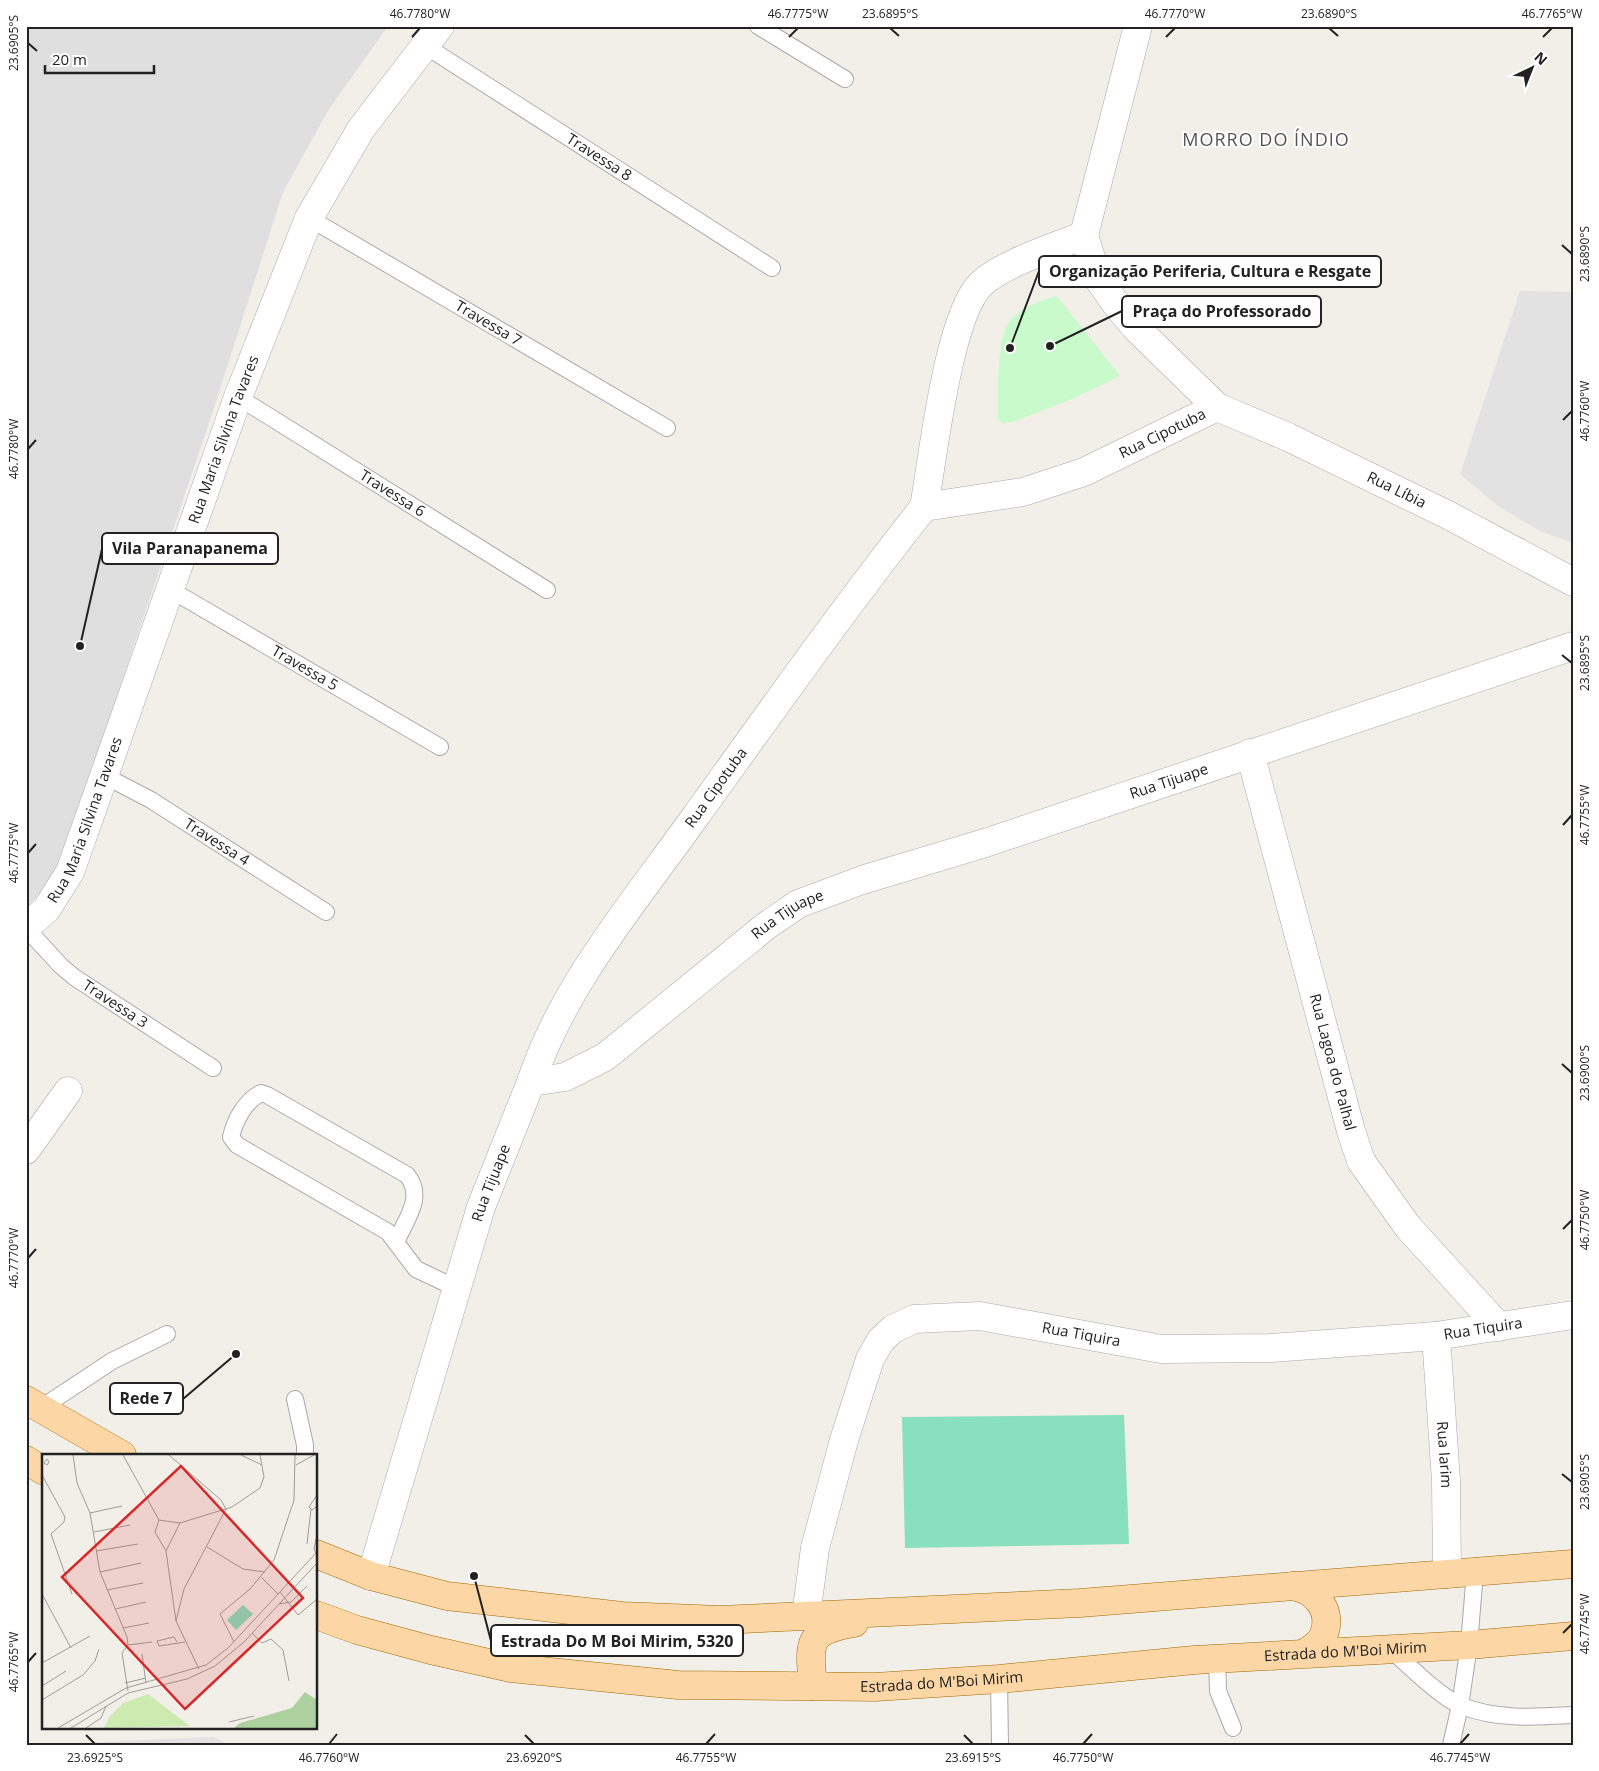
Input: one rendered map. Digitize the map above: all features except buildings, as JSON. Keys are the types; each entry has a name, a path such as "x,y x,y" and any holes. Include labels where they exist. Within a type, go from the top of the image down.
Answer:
{"main road":[{"path":"33,1404 120,1454"},
{"path":"26,1460 42,1470"},
{"path":"318,1555 372,1576 447,1596 622,1616 720,1620 1080,1603 1573,1564"},
{"path":"1292,1586 1312,1592 1324,1608 1326,1622 1324,1635 1316,1646 1305,1654"},
{"path":"813,1686 809,1653 811,1646 823,1631 832,1626 866,1621 901,1611"},
{"name":"Estrada do M'Boi Mirim","path":"318,1616 357,1630 510,1668 678,1685 875,1687 1000,1679 1217,1659 1469,1645 1573,1636"}],"street":[{"path":"1084,235 1138,26"},
{"name":"Rua Maria Silvina Tavares","path":"26,927 46,910 70,872 238,396 308,218 361,129 432,36"},
{"name":"Rua Cipotuba","path":"531,1082 542,1050 558,1016 616,926 842,614 924,508 950,362 962,315 971,298 980,285 990,276 1020,261 1084,235 1097,276 1116,304 1136,328 1217,407 1084,472 1023,492 924,508"},
{"name":"Rua Líbia","path":"1217,407 1306,445 1448,515 1573,582"},
{"name":"Rua Tijuape","path":"372,1576 480,1207 531,1082 565,1076 605,1057 766,926 798,904 862,880 985,843 1573,646"},
{"name":"Rua Lagoa do Palhal","path":"1250,753 1351,1131 1361,1161 1408,1227 1499,1327"},
{"path":"26,1150 68,1091"},
{"name":"Rua Tiquira","path":"806,1616 815,1548 844,1440 870,1358 881,1340 893,1329 914,1319 980,1316 1161,1349 1271,1348 1436,1336 1573,1314"},
{"name":"Rua Iarim","path":"1436,1336 1446,1481 1446,1574"}],"lane":[{"path":"758,26 845,79"},
{"name":"Travessa 8","path":"432,36 772,268"},
{"name":"Travessa 7","path":"308,218 667,428"},
{"name":"Travessa 6","path":"238,396 547,590"},
{"name":"Travessa 5","path":"171,590 440,747"},
{"name":"Travessa 4","path":"105,776 151,800 326,912"},
{"name":"Travessa 3","path":"26,927 55,961 74,977 213,1068"},
{"path":"396,1242 416,1198 412,1182 407,1175 267,1095 261,1093 256,1096 242,1111 234,1125 231,1137 237,1145 388,1232 416,1269 456,1288"},
{"path":"33,1404 112,1361 167,1334"},
{"path":"296,1399 305,1454"},
{"path":"1451,1745 1460,1706 1469,1645 1475,1572"},
{"path":"1388,1648 1460,1706 1506,1716 1573,1715"},
{"path":"1217,1659 1218,1691 1233,1728"},
{"path":"1000,1679 1000,1745"}],"shaded area":[{"path":"26,26 388,26 329,109 283,192 212,414 56,877 26,908"},
{"path":"1520,291 1573,292 1573,543 1540,531 1498,506 1460,474"},
{"path":"213,1737 229,1745 29,1745"}],"green space":[{"path":"1057,296 1120,376 1077,397 1013,422 1003,423 998,420 998,383 1000,354 1005,329 1010,321 1025,308"},
{"path":"1124,1415 1129,1544 905,1548 902,1417"}],"place":[{"name":"Praça do Professorado","path":"1050,346"},
{"name":"Organização Periferia, Cultura e Resgate","path":"1010,348"},
{"name":"Vila Paranapanema","path":"80,646"},
{"name":"Rede 7","path":"236,1354"},
{"name":"Estrada Do M Boi Mirim, 5320","path":"474,1576"}],"district":[{"name":"MORRO DO ÍNDIO","path":"1266,140"}]}
